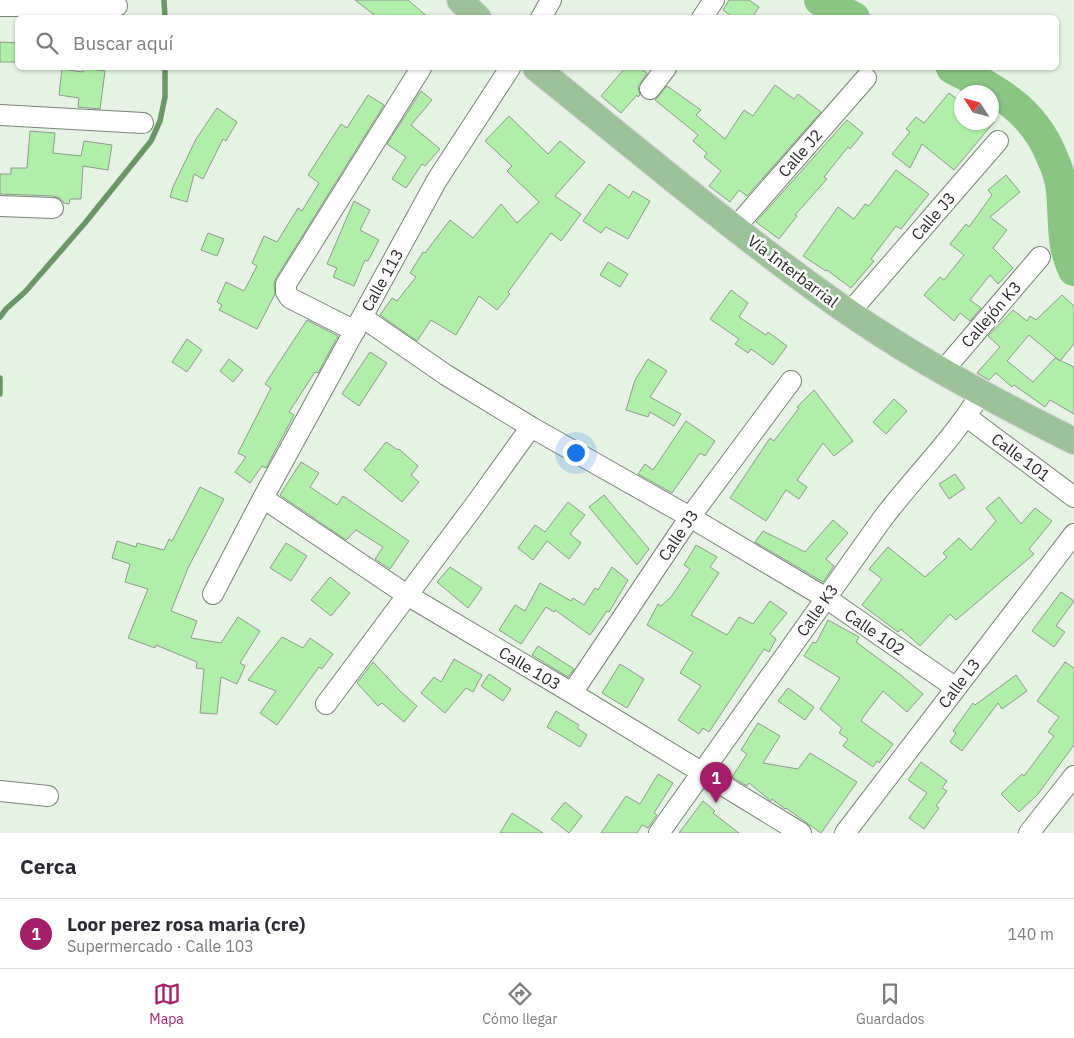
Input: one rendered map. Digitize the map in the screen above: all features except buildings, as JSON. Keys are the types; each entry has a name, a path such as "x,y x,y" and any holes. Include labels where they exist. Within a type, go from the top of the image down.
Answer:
{"main road":[{"path":"460,0 475,15"},
{"name":"Vía Interbarrial","path":"538,70 735,228 849,313 942,372 1074,440"}],"street":[{"path":"543,15 551,0"},
{"path":"704,15 714,0"},
{"path":"0,6 118,8"},
{"name":"Calle 102","path":"420,70 286,284 286,292 290,298 358,324 531,427 690,516 826,598 956,688"},
{"name":"Calle 113","path":"213,594 263,498 437,180 509,70"},
{"path":"650,89 664,70"},
{"name":"Calle J2","path":"735,228 866,78"},
{"path":"0,115 143,123"},
{"name":"Calle J3","path":"849,313 998,141"},
{"path":"0,206 53,208"},
{"name":"Callejón K3","path":"942,372 1040,257"},
{"name":"Calle J3","path":"572,693 690,516 791,381"},
{"name":"Calle K3","path":"659,833 910,483 967,417 981,393"},
{"name":"Calle 101","path":"967,417 1074,497"},
{"path":"326,704 531,427"},
{"name":"Calle 103","path":"263,498 407,595 703,772 801,833"},
{"name":"Calle L3","path":"845,833 1074,534"},
{"path":"1030,833 1074,776"},
{"path":"0,791 48,796"}],"waterway":[{"path":"164,0 165,15"},
{"path":"820,0 848,15"},
{"path":"0,317 25,292 85,223 151,141 160,121 165,97 165,70"},
{"path":"956,70 984,84 1011,103 1035,126 1044,140 1056,165 1061,182 1065,241 1074,270"},
{"path":"0,378 0,394"}],"place":[{"name":"Loor perez rosa maria (cre)","path":"716,803"}]}
